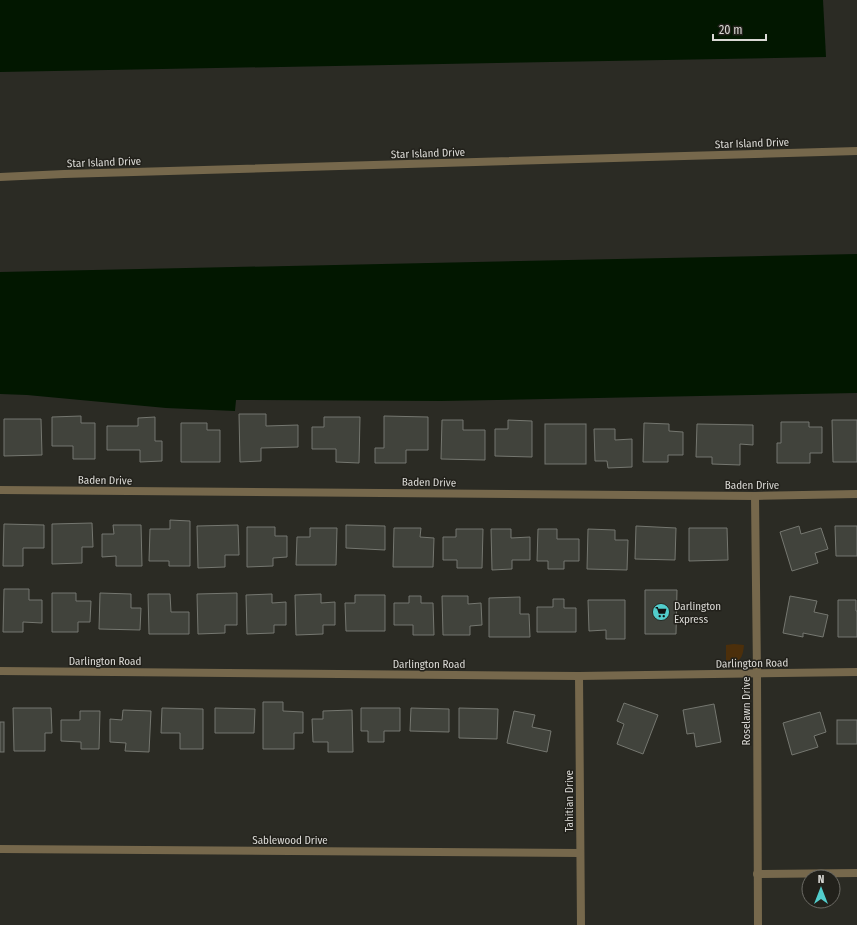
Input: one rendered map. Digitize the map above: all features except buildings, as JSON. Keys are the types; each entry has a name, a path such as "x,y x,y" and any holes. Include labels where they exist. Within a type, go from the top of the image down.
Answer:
{"street":[{"name":"Star Island Drive","path":"0,177 857,151"},
{"name":"Baden Drive","path":"0,490 755,496 857,494"},
{"name":"Roselawn Drive","path":"755,496 758,925"},
{"name":"Darlington Road","path":"0,671 579,676 857,672"},
{"name":"Tahitian Drive","path":"579,676 581,925"},
{"name":"Sablewood Drive","path":"0,849 580,853"},
{"path":"757,874 857,873"}],"shaded area":[{"path":"0,0 823,0 826,57 0,72"},
{"path":"857,254 857,393 441,401 236,400 235,411 166,408 27,395 0,394 0,272"},
{"path":"726,645 744,645 742,656 733,664 726,660"}],"place":[{"name":"Darlington Express","path":"661,612"}]}
